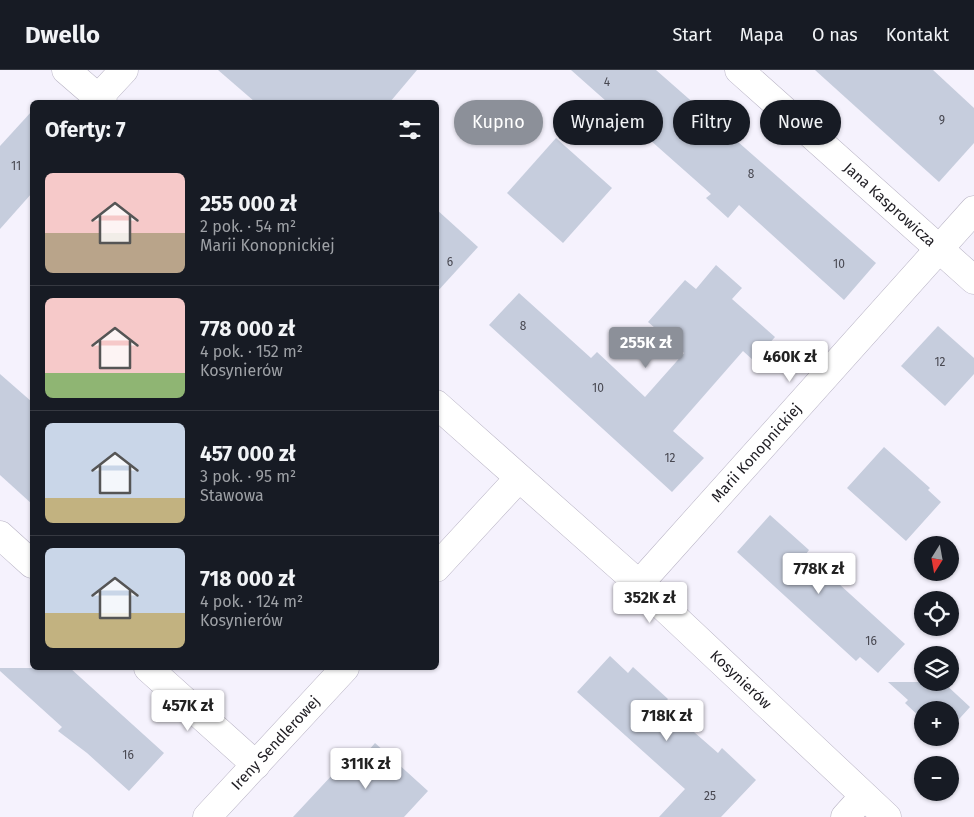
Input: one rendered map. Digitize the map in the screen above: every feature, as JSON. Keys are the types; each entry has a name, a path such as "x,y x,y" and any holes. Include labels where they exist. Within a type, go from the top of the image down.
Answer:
{"street":[{"path":"66,70 100,100 124,70"},
{"name":"Jana Kasprowicza","path":"739,70 974,280"},
{"name":"Marii Konopnickiej","path":"639,584 974,210"},
{"name":"Kosynierów","path":"439,407 518,479 639,584 887,817"},
{"path":"439,565 518,479"},
{"path":"0,536 30,562"},
{"path":"150,670 256,765"},
{"name":"Ireny Sendlerowej","path":"207,817 343,670"},
{"path":"845,817 863,796"}],"building":[{"path":"218,70 417,70 392,100 253,100"},
{"path":"571,70 656,70 690,100 673,100 673,145 741,145 876,263 844,300 739,205 728,218 706,198 711,194 656,145 663,145 663,100 605,100"},
{"path":"815,70 933,70 974,108 974,143 939,182"},
{"path":"30,113 30,195 0,229 0,146"},
{"path":"553,141 553,145 564,145 612,188 563,243 507,193"},
{"path":"439,212 478,247 439,290"},
{"path":"716,265 742,288 732,299 775,337 754,361 743,351 673,431 704,458 672,492 489,325 519,293 591,358 597,352 645,397 684,353 648,322 685,280 696,289"},
{"path":"938,326 974,358 974,374 945,406 901,366"},
{"path":"0,374 30,400 30,502 0,475"},
{"path":"884,447 930,488 928,490 941,502 906,541 847,488"},
{"path":"770,515 809,550 806,554 905,644 878,673 860,657 856,661 737,552"},
{"path":"610,656 628,673 633,667 668,699 663,705 718,753 722,748 756,780 721,817 659,817 685,789 577,692"},
{"path":"0,668 72,670 164,753 129,791 87,753 58,731 62,727 0,671"},
{"path":"888,682 914,682 914,691 953,691 970,707 959,719 959,701 914,701 914,711 905,703 908,700"},
{"path":"375,743 428,791 404,817 293,817 348,758 356,765"}]}
